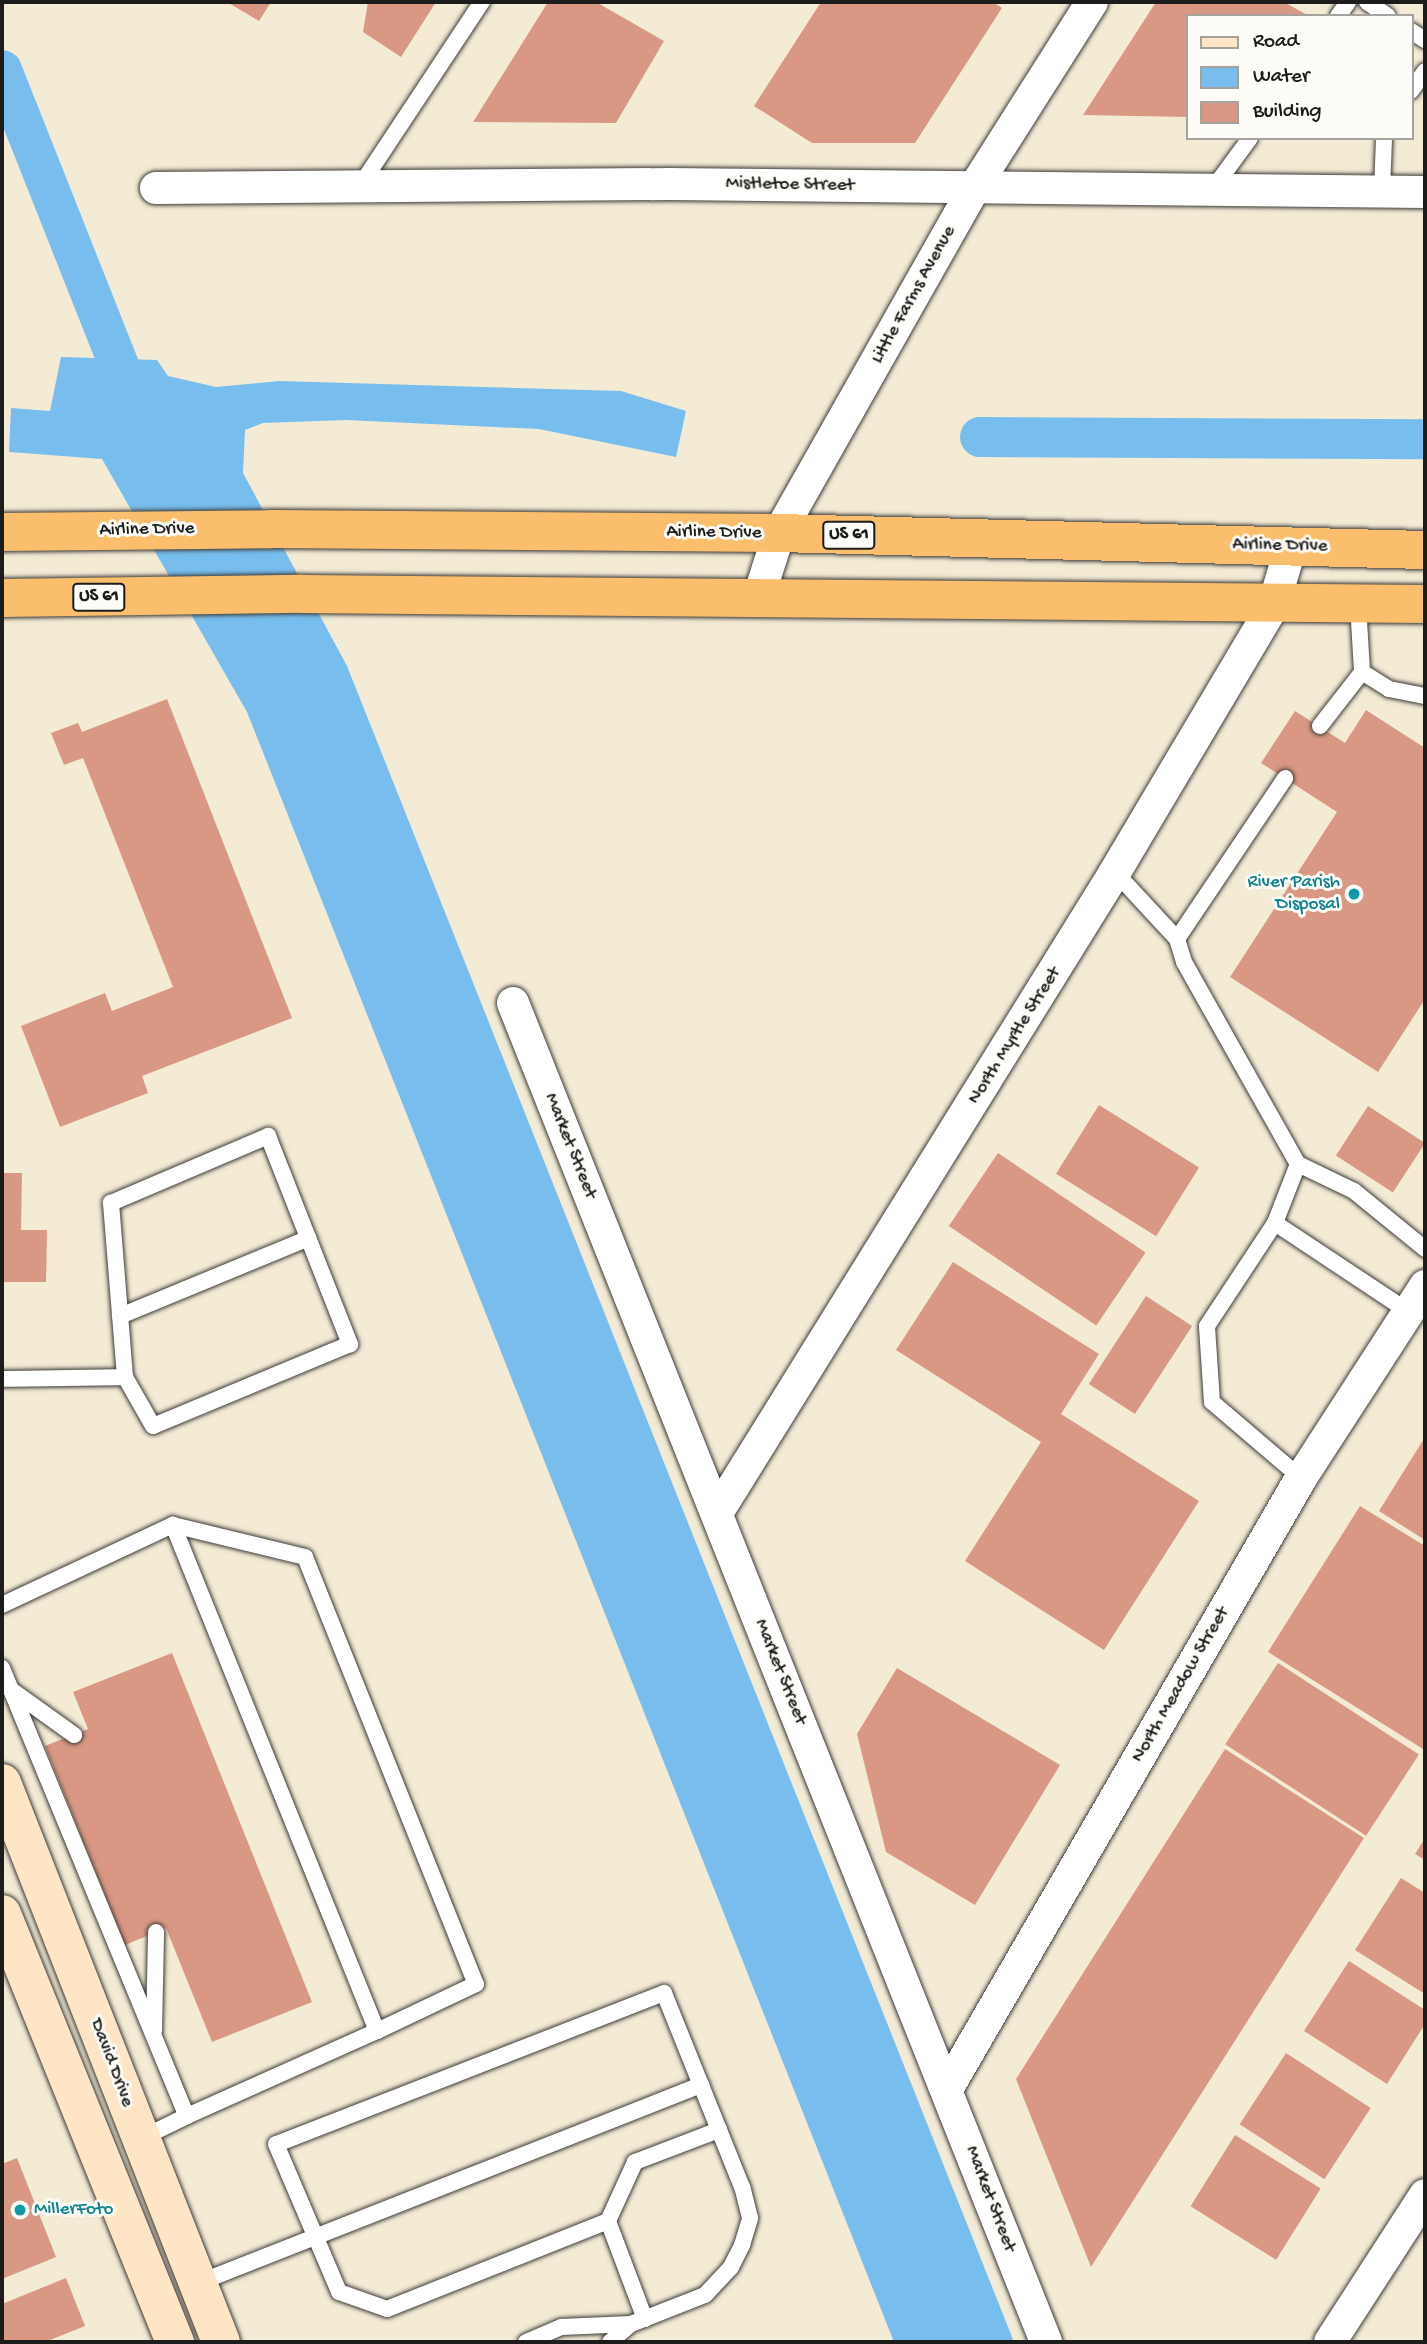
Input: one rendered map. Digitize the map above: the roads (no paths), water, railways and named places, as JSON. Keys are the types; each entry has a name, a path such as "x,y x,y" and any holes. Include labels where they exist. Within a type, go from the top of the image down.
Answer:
{"highway":[{"name":"Airline Drive","path":"2,532 272,529 779,533 1425,550"},
{"name":"US 61","path":"2,598 302,594 1425,604"}],"main road":[{"name":"David Drive","path":"2,1783 221,2342"},
{"path":"2,1914 175,2342"}],"street":[{"name":"Little Farms Avenue","path":"758,599 779,533 974,188 1092,2"},
{"name":"Mistletoe Street","path":"156,188 670,184 1425,192"},
{"name":"North Myrtle Street","path":"717,1513 1115,872 1274,604 1291,546"},
{"name":"Market Street","path":"513,1003 1046,2342"},
{"name":"North Meadow Street","path":"947,2089 1301,1478 1417,1299"},
{"path":"1330,2342 1425,2195"}],"lane":[{"path":"359,187 482,2"},
{"path":"1367,2 1385,14"},
{"path":"1413,88 1425,71"},
{"path":"1212,190 1249,140"},
{"path":"1382,191 1384,140"},
{"path":"1320,726 1362,672 1358,604"},
{"path":"1362,672 1389,689 1425,696"},
{"path":"1177,939 1285,778"},
{"path":"1115,872 1177,939 1184,962 1298,1164 1354,1191 1425,1249"},
{"path":"268,1136 351,1345 153,1426 125,1377 120,1316 111,1203 268,1136"},
{"path":"1298,1164 1275,1223 1207,1326 1212,1402 1301,1478"},
{"path":"1275,1223 1417,1299"},
{"path":"120,1316 309,1238"},
{"path":"2,1380 125,1377"},
{"path":"2,1605 173,1525 305,1557 476,1984 141,2138"},
{"path":"173,1525 377,2031"},
{"path":"2,1668 187,2116"},
{"path":"10,1689 74,1735"},
{"path":"153,2038 156,1932"},
{"path":"608,2221 387,2309 339,2292 276,2144 663,1993 719,2130 750,2218 743,2245 731,2267 705,2295 638,2321 610,2342"},
{"path":"198,2283 701,2085"},
{"path":"638,2321 608,2221 635,2162 719,2130"},
{"path":"526,2342 561,2327 638,2321"}],"water":[{"path":"61,357 157,360 168,376 216,387 279,381 621,391 686,411 676,457 539,429 346,420 263,423 245,430 243,473 347,666 1014,2342 894,2342 247,712 102,459 9,452 11,408 50,411"}],"waterway":[{"path":"2,70 136,408"},
{"path":"980,437 1425,439"}],"place":[{"name":"River Parish Disposal","path":"1354,894"},
{"name":"MillerFoto","path":"20,2210"}]}
